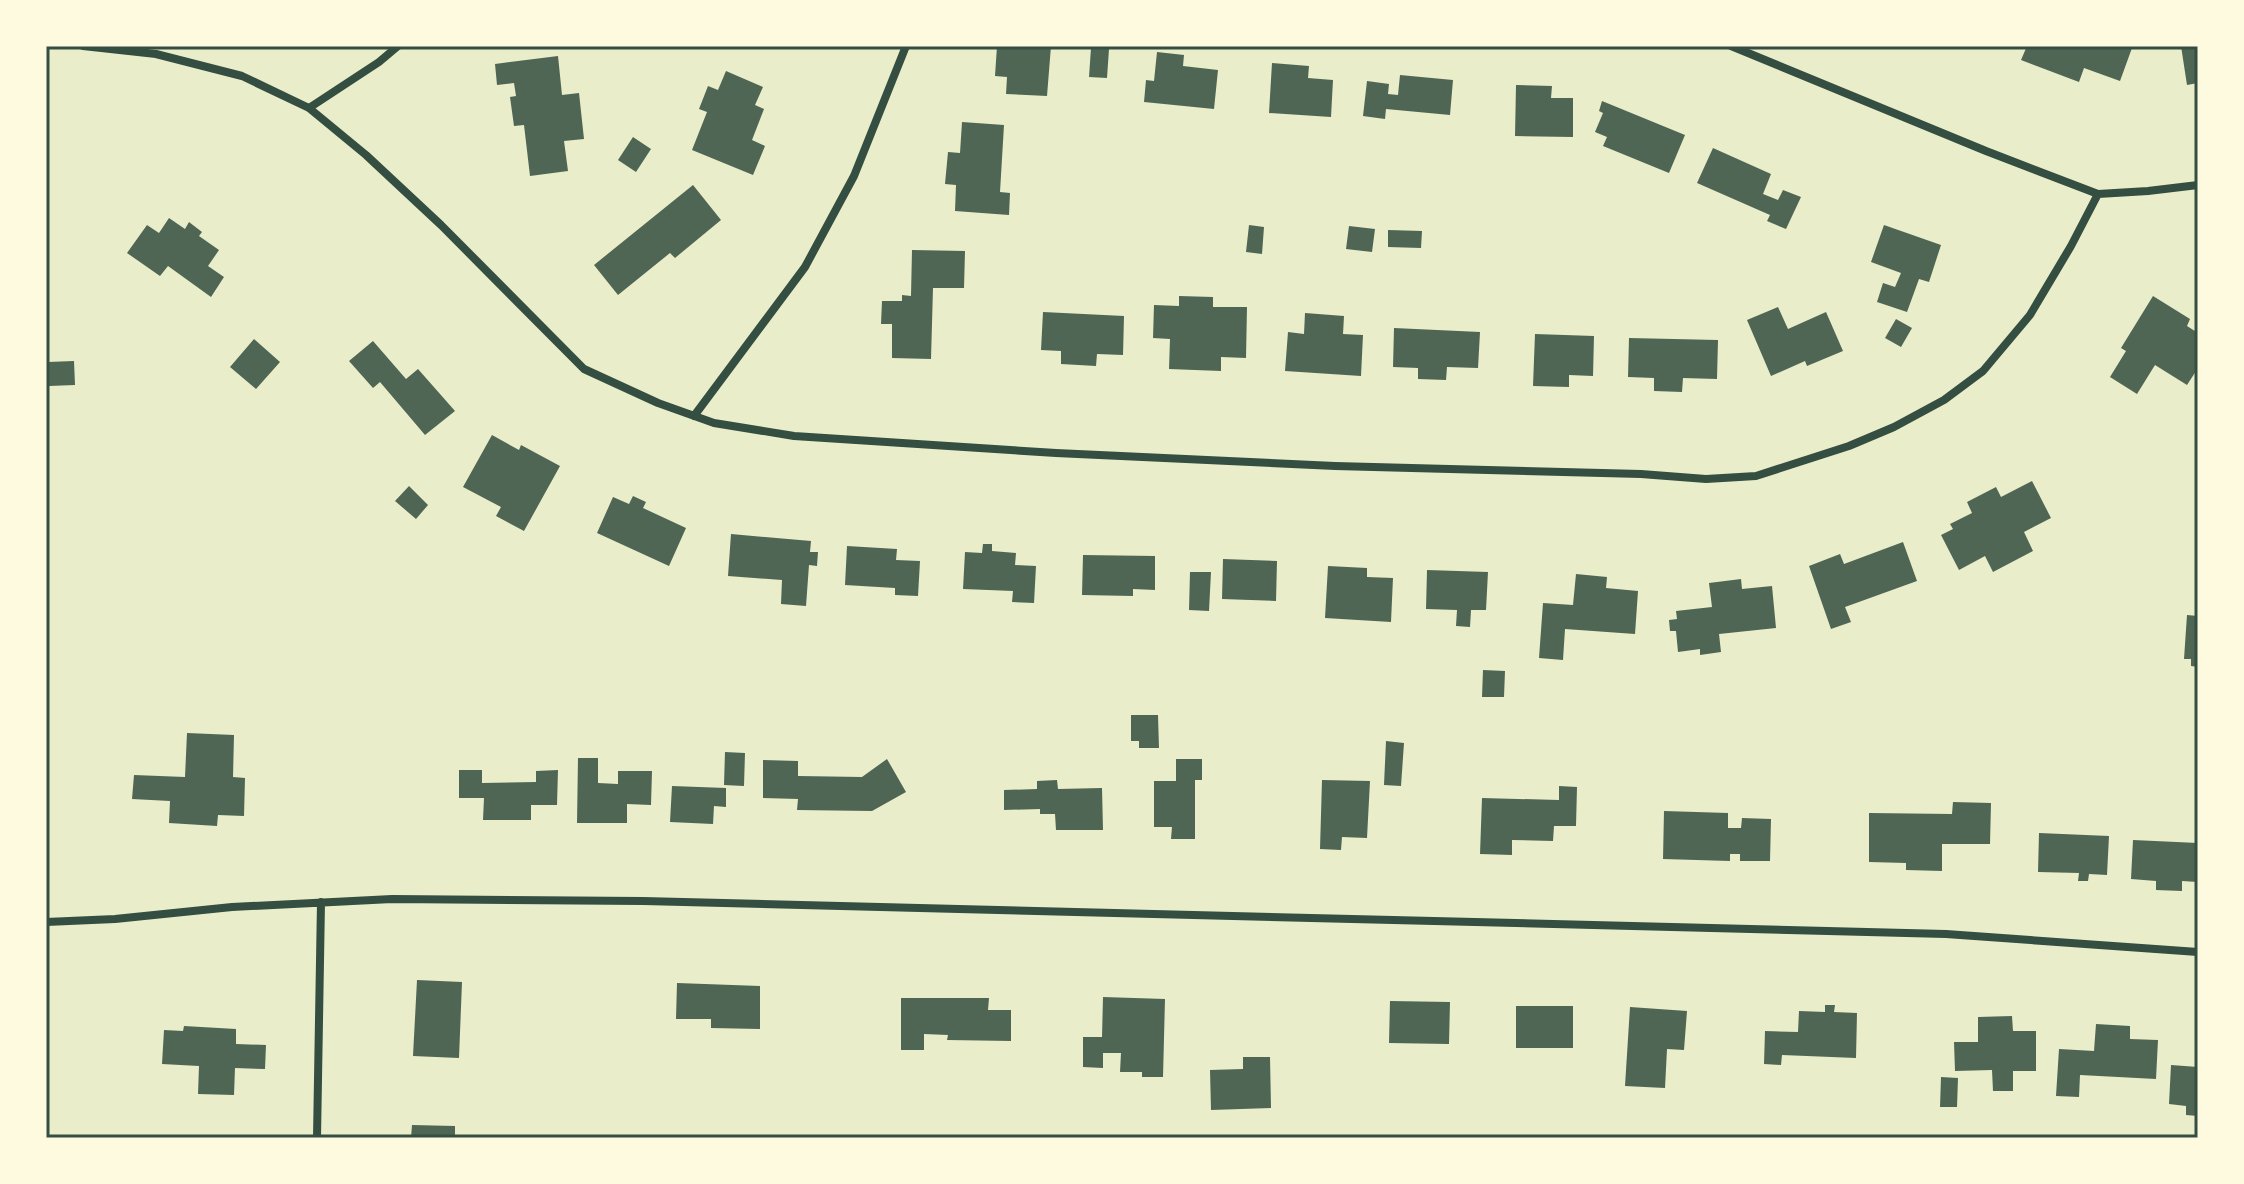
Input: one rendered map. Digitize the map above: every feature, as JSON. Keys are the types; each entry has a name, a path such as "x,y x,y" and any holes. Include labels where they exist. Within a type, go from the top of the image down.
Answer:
{"street":[{"path":"83,46 156,54 242,76 309,108 366,155 441,225 584,369 658,403 714,423 794,436 1056,453 1365,467 1641,474 1706,479 1756,476 1849,446 1894,427 1944,400 1983,371 2030,315 2098,194"},
{"path":"309,108 398,46"},
{"path":"694,416 805,267 854,176 906,46"},
{"path":"1731,46 2098,194 2198,185"},
{"path":"46,922 115,919 232,907 392,899 643,901 1946,934 2198,952"},
{"path":"317,1138 321,902"}],"building":[{"path":"997,46 1051,46 1047,96 1006,94 1007,77 995,76"},
{"path":"2027,46 2132,48 2120,81 2084,68 2079,82 2021,60"},
{"path":"2181,46 2198,46 2198,83 2187,85"},
{"path":"1091,48 1109,49 1107,78 1089,77"},
{"path":"1157,52 1184,55 1183,66 1218,70 1214,109 1144,102 1146,80 1154,81"},
{"path":"558,56 562,95 579,93 584,139 564,141 568,171 530,176 524,125 514,126 510,97 516,96 514,83 497,85 495,64"},
{"path":"1272,63 1309,66 1308,78 1333,80 1331,117 1269,113"},
{"path":"726,71 763,87 755,105 764,109 752,140 765,146 753,175 692,150 707,112 699,109 708,86 718,90"},
{"path":"1400,75 1453,80 1450,115 1386,109 1385,119 1363,116 1367,81 1389,84 1388,94 1398,95"},
{"path":"1516,85 1552,86 1551,98 1573,98 1573,137 1515,136"},
{"path":"1602,101 1685,135 1669,173 1603,146 1607,137 1595,132 1603,113 1599,111"},
{"path":"962,122 1004,125 1000,192 1010,193 1009,215 955,211 956,185 945,184 948,152 960,153"},
{"path":"633,137 651,149 636,172 618,160"},
{"path":"1713,148 1771,174 1763,194 1778,200 1783,190 1801,197 1786,229 1767,221 1770,215 1697,183"},
{"path":"693,185 721,220 675,258 670,253 618,295 594,265"},
{"path":"169,218 185,229 189,222 202,232 199,236 219,250 208,266 224,277 211,297 168,266 160,276 127,253 147,225 159,233"},
{"path":"1249,225 1264,227 1262,254 1246,252"},
{"path":"1884,225 1941,245 1929,282 1919,279 1907,312 1877,302 1883,283 1895,287 1901,273 1871,262"},
{"path":"1349,226 1375,229 1372,252 1346,249"},
{"path":"1388,230 1422,231 1421,248 1388,247"},
{"path":"912,250 965,251 964,288 933,288 931,359 892,358 892,324 881,324 882,301 902,301 902,295 911,296"},
{"path":"1179,296 1213,297 1213,307 1247,307 1246,358 1221,357 1221,371 1169,369 1170,339 1153,338 1154,305 1179,306"},
{"path":"2153,296 2190,319 2187,326 2198,333 2198,368 2187,385 2155,365 2137,394 2110,377 2126,351 2121,348"},
{"path":"1778,307 1788,329 1826,312 1843,351 1807,366 1805,361 1771,376 1747,320"},
{"path":"1043,312 1124,316 1123,355 1097,354 1096,366 1061,364 1061,351 1041,350"},
{"path":"1305,313 1344,316 1343,334 1363,335 1361,376 1285,371 1288,332 1304,334"},
{"path":"1896,319 1912,328 1901,347 1885,338"},
{"path":"1394,328 1480,332 1478,368 1447,367 1446,380 1418,379 1418,368 1393,367"},
{"path":"1535,334 1594,336 1593,376 1569,375 1569,387 1533,386"},
{"path":"1629,338 1718,340 1717,379 1683,378 1682,392 1654,391 1654,378 1628,377"},
{"path":"254,339 280,362 256,389 230,367"},
{"path":"373,341 406,379 418,369 455,411 425,435 380,382 373,388 349,361"},
{"path":"74,361 75,385 49,386 48,362"},
{"path":"492,435 519,450 521,445 560,466 524,531 496,516 501,507 463,487"},
{"path":"2032,481 2051,518 2024,532 2033,551 1993,572 1985,556 1959,570 1941,535 1953,529 1950,524 1972,513 1967,502 1996,487 2001,497"},
{"path":"409,486 428,505 416,519 395,501"},
{"path":"633,496 646,502 643,508 686,528 669,566 597,533 613,497 629,504"},
{"path":"731,534 811,541 810,552 818,552 817,566 809,565 806,606 781,604 782,580 728,576"},
{"path":"1903,542 1917,581 1845,607 1851,622 1831,629 1809,566 1840,554 1844,564"},
{"path":"983,544 992,544 992,551 1016,553 1015,565 1036,566 1034,603 1012,602 1013,591 963,589 965,552 982,553"},
{"path":"847,546 897,549 896,560 920,561 918,596 895,595 895,588 845,585"},
{"path":"1083,555 1155,556 1155,590 1133,589 1133,596 1082,595"},
{"path":"1223,559 1277,561 1276,601 1222,599"},
{"path":"1328,566 1367,568 1367,577 1393,578 1391,622 1325,618"},
{"path":"1427,570 1488,572 1486,610 1471,610 1470,627 1456,626 1457,610 1426,609"},
{"path":"1190,572 1211,572 1209,611 1189,610"},
{"path":"1576,574 1607,577 1606,588 1638,591 1635,634 1565,629 1563,660 1539,658 1543,603 1573,605"},
{"path":"1741,579 1742,589 1772,586 1776,628 1719,634 1721,652 1700,655 1700,649 1678,652 1676,631 1670,631 1669,620 1677,619 1676,611 1712,607 1709,583"},
{"path":"2187,615 2198,616 2198,667 2191,666 2191,659 2184,659"},
{"path":"1483,670 1505,671 1504,697 1482,697"},
{"path":"1131,715 1158,715 1159,748 1139,748 1139,741 1131,741"},
{"path":"187,733 234,735 233,777 245,778 244,816 218,815 217,826 169,823 170,801 132,799 134,775 185,777"},
{"path":"1386,741 1404,743 1401,786 1384,785"},
{"path":"725,752 745,753 744,786 724,785"},
{"path":"578,758 598,758 598,783 618,784 618,771 652,771 651,805 627,804 627,823 577,823"},
{"path":"887,759 906,792 872,811 797,810 798,799 763,798 763,760 798,761 798,776 862,777"},
{"path":"1176,759 1202,759 1202,780 1195,780 1195,839 1171,839 1172,827 1154,827 1154,781 1176,781"},
{"path":"459,770 482,770 482,783 536,782 536,771 558,770 557,805 531,805 531,820 483,820 484,798 459,798"},
{"path":"1057,780 1058,789 1102,788 1103,830 1056,830 1055,814 1040,814 1040,809 1004,810 1004,790 1037,789 1037,781"},
{"path":"1322,780 1370,781 1367,838 1342,837 1341,850 1320,849"},
{"path":"672,786 726,788 726,807 714,806 713,824 670,822"},
{"path":"1559,786 1577,787 1576,826 1554,826 1553,841 1512,840 1512,855 1480,854 1482,798 1559,800"},
{"path":"1953,802 1991,803 1990,844 1942,844 1942,871 1906,870 1906,863 1869,862 1869,813 1952,814"},
{"path":"1664,811 1728,813 1728,828 1741,828 1742,818 1771,819 1770,861 1740,861 1740,854 1730,854 1730,861 1663,859"},
{"path":"2039,833 2109,836 2107,875 2089,874 2088,881 2078,881 2079,873 2038,872"},
{"path":"2133,840 2198,843 2198,882 2182,881 2182,891 2156,890 2156,881 2131,879"},
{"path":"417,980 462,982 459,1058 413,1056"},
{"path":"677,983 760,986 760,1029 711,1028 711,1019 676,1019"},
{"path":"1103,997 1165,999 1163,1077 1142,1077 1142,1072 1120,1072 1121,1053 1103,1053 1103,1068 1083,1067 1083,1037 1102,1037"},
{"path":"901,998 989,998 988,1010 1011,1010 1011,1041 947,1040 948,1035 924,1034 924,1050 901,1050"},
{"path":"1390,1001 1450,1002 1449,1044 1389,1043"},
{"path":"1825,1005 1835,1005 1834,1012 1857,1013 1856,1058 1782,1055 1781,1065 1764,1064 1765,1031 1798,1032 1799,1011 1825,1012"},
{"path":"1516,1006 1573,1006 1573,1048 1516,1048"},
{"path":"1630,1007 1687,1011 1684,1050 1667,1049 1665,1088 1625,1086"},
{"path":"2012,1016 2013,1031 2036,1031 2036,1071 2013,1071 2013,1091 1993,1091 1992,1070 1955,1071 1954,1042 1978,1042 1978,1017"},
{"path":"2096,1024 2130,1026 2130,1039 2158,1040 2156,1079 2080,1075 2079,1097 2056,1096 2059,1049 2094,1051"},
{"path":"184,1026 236,1029 236,1044 266,1045 265,1069 235,1068 234,1095 198,1094 199,1066 162,1064 164,1030 183,1031"},
{"path":"1243,1057 1270,1057 1271,1108 1211,1110 1210,1070 1243,1069"},
{"path":"2171,1065 2198,1067 2198,1116 2186,1115 2186,1106 2169,1104"},
{"path":"1941,1077 1958,1078 1957,1107 1940,1107"},
{"path":"412,1125 455,1126 455,1138 411,1138"}]}
